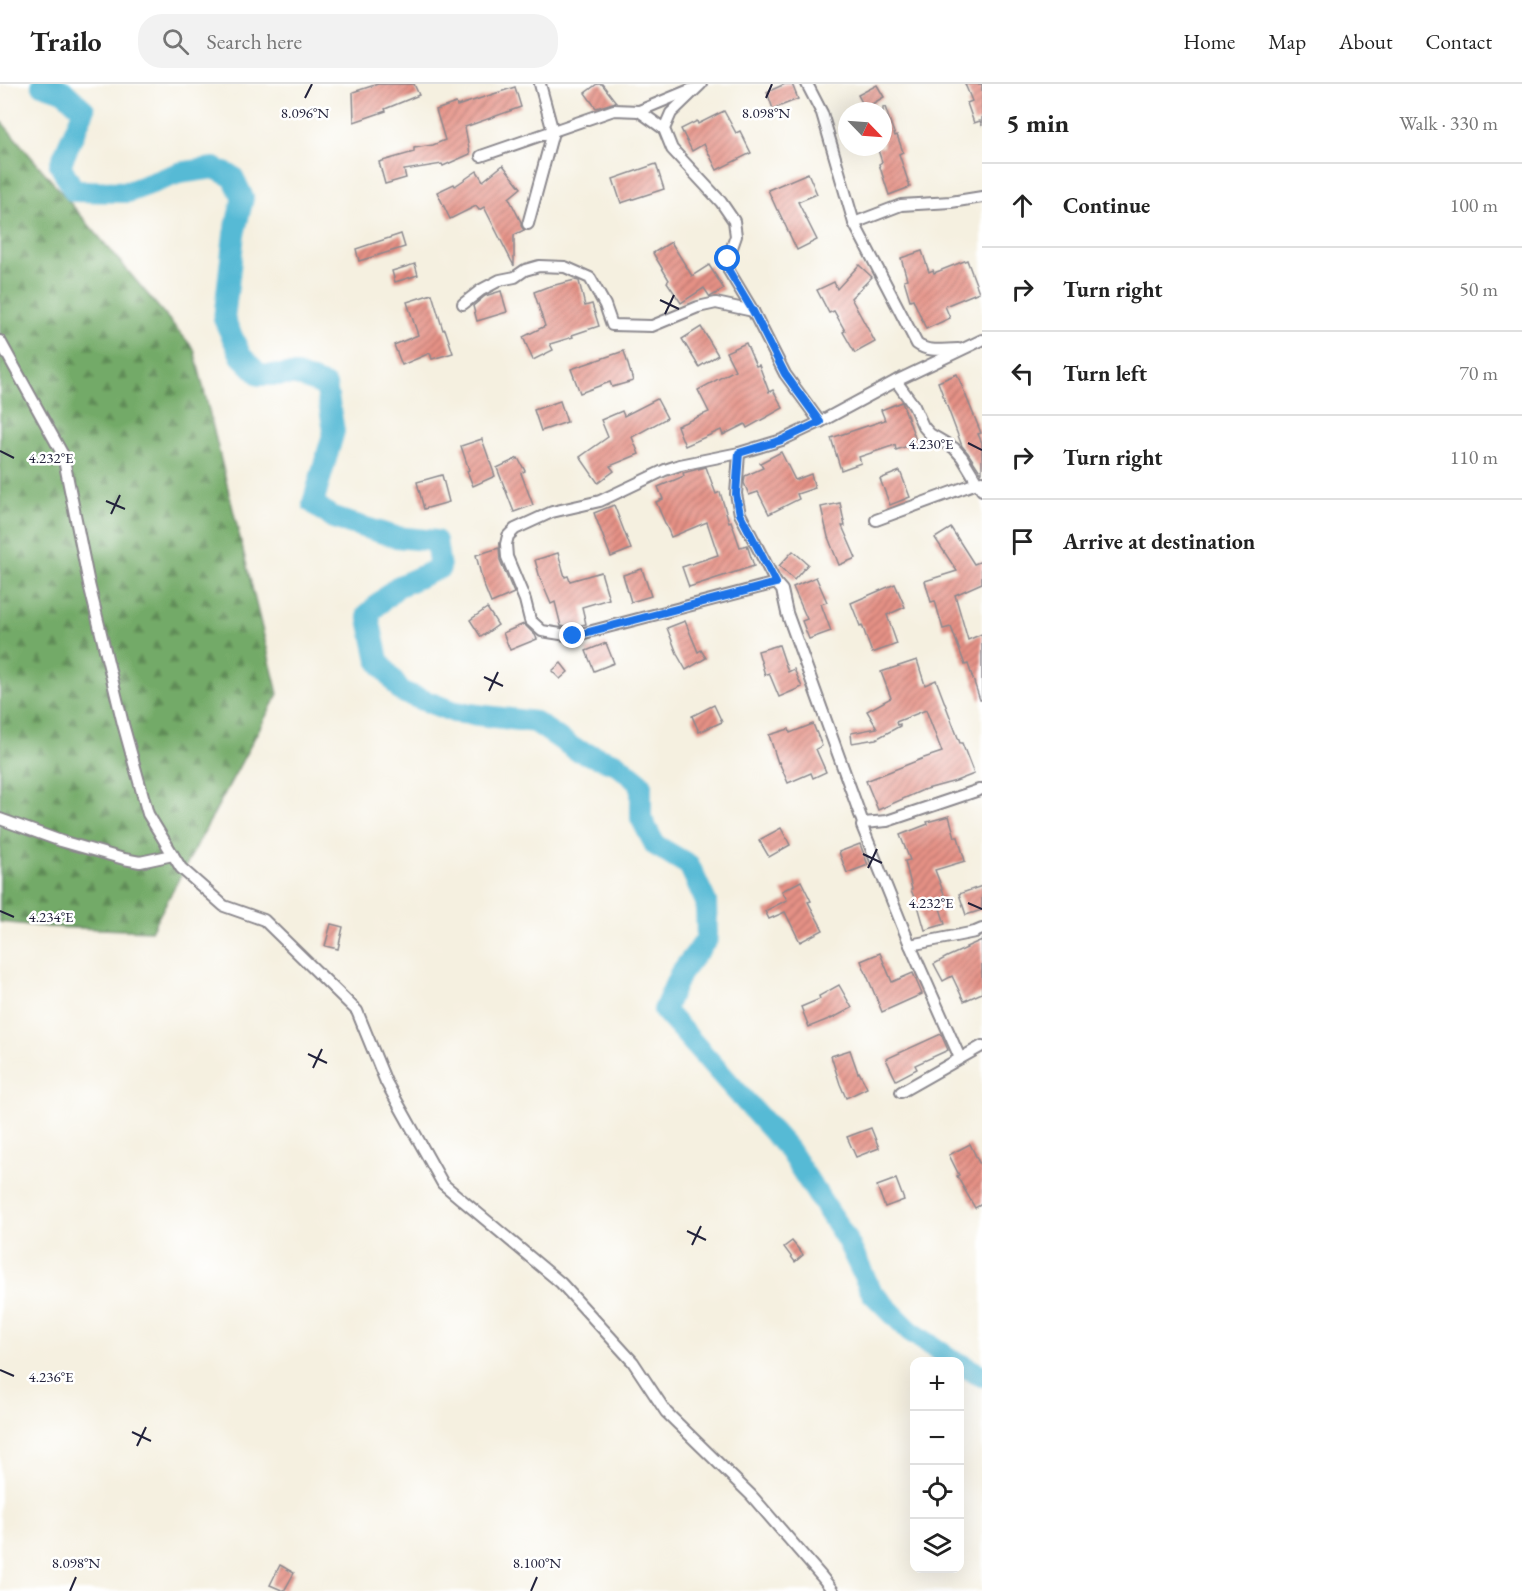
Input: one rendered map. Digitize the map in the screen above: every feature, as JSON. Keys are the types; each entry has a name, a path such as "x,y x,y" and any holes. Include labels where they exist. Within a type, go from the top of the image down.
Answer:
{"street":[{"path":"528,224 553,132 540,84"},
{"path":"807,84 822,113 854,223 917,344 923,349 931,350 965,348"},
{"path":"481,156 614,110 639,111 699,86"},
{"path":"664,129 671,113 699,86"},
{"path":"639,111 664,129 672,149 721,201 734,221 736,236 728,259 729,271 753,311 785,374 820,422"},
{"path":"854,223 901,205 951,202 982,197"},
{"path":"463,304 481,290 500,280 515,277 525,270 538,266 565,267 590,278 605,305 612,325 652,326 698,307 716,303 753,311"},
{"path":"776,583 573,636 542,632 530,620 525,600 507,557 506,544 508,536 515,529 552,512 600,501 680,465 739,453 782,440 982,340"},
{"path":"0,341 63,455 89,584 123,724 148,814 181,868 224,906 264,920 357,1011 386,1082 443,1184 561,1284 633,1362 666,1412 751,1495 833,1591"},
{"path":"876,520 980,484 954,448 930,434 923,426 914,406 896,381"},
{"path":"739,453 736,494 740,514 776,583 782,590 787,613 863,823 862,826 910,945 960,1058"},
{"path":"863,823 887,821 982,789"},
{"path":"0,819 61,841 124,859 140,862 173,855"},
{"path":"910,945 982,929"},
{"path":"901,1092 982,1046"}],"green space":[{"path":"0,120 194,349 278,694 151,931 49,927 0,922"}],"building":[{"path":"378,84 414,84 419,95 385,109 386,111 354,122 353,92"},
{"path":"597,84 602,84 616,102 596,108 585,93"},
{"path":"785,84 792,84 798,99 773,109 767,92"},
{"path":"965,84 982,84 982,126 980,121 974,123 967,103 972,101"},
{"path":"877,85 884,97 875,102 862,102 858,95"},
{"path":"515,87 521,107 465,127 470,154 443,166 442,164 404,170 406,178 385,184 379,162 414,152 414,148 433,145 445,140 436,110 456,103 457,106"},
{"path":"724,111 736,133 740,131 751,153 717,170 704,144 692,151 681,129 697,121 698,124"},
{"path":"892,127 903,152 899,154 910,187 889,195 879,164 882,162 880,156 892,156"},
{"path":"656,164 664,189 621,203 613,179"},
{"path":"503,165 521,188 509,198 524,230 514,235 514,266 484,207 479,210 476,206 450,219 437,192 454,184 455,186 477,171 483,181"},
{"path":"808,173 817,194 798,202 817,240 797,250 768,190"},
{"path":"401,234 405,247 359,261 356,249"},
{"path":"671,242 692,276 709,265 724,289 710,297 704,288 681,303 667,282 669,280 653,253"},
{"path":"922,251 929,272 933,270 934,273 967,260 979,292 945,306 950,318 926,329 913,299 910,300 901,258"},
{"path":"415,264 418,275 395,282 392,271"},
{"path":"859,265 872,277 851,298 875,342 855,353 834,311 829,313 817,290 834,282 837,289"},
{"path":"575,280 579,281 585,306 592,304 599,326 550,344 553,350 533,360 523,337 545,326 534,292"},
{"path":"501,291 507,312 477,321 473,306 485,296"},
{"path":"432,294 453,353 432,359 430,353 402,365 394,345 418,335 407,302"},
{"path":"701,327 718,355 699,367 682,339"},
{"path":"746,343 756,366 759,365 769,392 773,390 783,408 747,428 745,424 723,435 721,430 685,446 677,426 709,412 698,390 735,370 726,352"},
{"path":"624,351 633,381 612,387 610,382 580,393 571,369"},
{"path":"957,374 981,433 978,434 982,443 981,473 962,446 938,382"},
{"path":"657,399 667,418 632,437 639,454 610,466 614,471 598,483 580,457 608,437 601,420 622,411 624,416"},
{"path":"560,401 567,422 541,431 534,410"},
{"path":"902,402 917,443 896,450 895,445 859,457 861,463 841,470 831,438 885,420 881,410"},
{"path":"482,439 495,476 473,486 461,446"},
{"path":"781,452 795,480 811,474 815,488 797,494 799,499 769,514 758,492 749,495 744,483 745,476 763,468 760,463"},
{"path":"518,458 525,471 521,473 533,505 514,512 497,468"},
{"path":"706,467 716,494 720,492 740,547 747,545 754,566 689,587 682,567 718,555 707,522 671,537 656,502 663,499 658,487 684,476 683,473"},
{"path":"900,471 910,497 890,505 880,479"},
{"path":"442,475 449,502 424,509 417,482"},
{"path":"840,503 845,526 842,526 856,558 839,565 828,537 821,507"},
{"path":"614,505 631,549 611,557 594,513"},
{"path":"951,528 974,564 982,561 982,583 955,595 968,640 982,634 982,700 980,700 968,664 965,665 951,627 943,629 935,601 931,602 925,581 957,571 935,538"},
{"path":"499,548 500,560 514,593 491,603 476,555"},
{"path":"793,551 808,564 794,580 779,566"},
{"path":"558,553 565,577 568,576 570,581 601,572 609,599 582,607 586,624 570,628 561,626 555,602 551,604 540,578 535,560"},
{"path":"642,569 651,596 631,602 623,575"},
{"path":"816,577 827,602 821,604 831,631 809,639 802,621 807,619 793,587"},
{"path":"895,584 905,607 887,615 897,644 872,653 851,603"},
{"path":"487,608 498,625 481,637 470,620"},
{"path":"685,621 698,652 701,650 706,658 686,670 667,628"},
{"path":"524,624 537,639 510,650 503,633"},
{"path":"606,643 614,663 594,671 586,651"},
{"path":"779,645 788,672 794,669 802,687 779,697 769,673 765,675 758,651"},
{"path":"917,660 925,685 936,680 974,774 923,790 878,810 866,781 942,752 926,710 896,722 900,726 876,739 852,743 851,733 877,728 867,711 891,698 881,672"},
{"path":"561,663 568,672 560,679 552,671"},
{"path":"714,705 722,722 699,732 692,716"},
{"path":"813,724 822,746 816,749 826,772 813,778 811,773 788,783 778,763 769,735 789,729 790,733"},
{"path":"949,816 965,861 935,870 946,899 938,902 945,924 925,930 911,890 905,861 910,860 900,835 928,824 927,822"},
{"path":"781,828 790,845 769,857 759,840"},
{"path":"860,844 868,865 847,873 839,852"},
{"path":"801,881 811,901 808,902 823,930 800,942 785,912 769,919 765,911 787,900 782,891"},
{"path":"982,886 982,910 966,915 959,894"},
{"path":"331,924 343,927 338,949 325,946"},
{"path":"982,940 982,993 964,1001 952,976 943,981 934,964"},
{"path":"880,953 892,982 913,973 922,994 882,1012 861,961"},
{"path":"839,985 852,1008 809,1027 801,1007 820,999 819,996"},
{"path":"941,1034 948,1050 915,1065 917,1069 896,1080 886,1059"},
{"path":"850,1050 858,1073 867,1088 846,1098 831,1056"},
{"path":"871,1128 879,1148 856,1157 847,1137"},
{"path":"970,1144 982,1169 982,1204 975,1208 957,1176 959,1175 949,1155"},
{"path":"896,1179 904,1200 885,1207 877,1186"},
{"path":"792,1241 803,1255 795,1262 784,1247"},
{"path":"280,1565 294,1573 284,1591 270,1585"}],"waterway":[{"path":"42,84 63,91 84,110 60,165 74,191 128,192 179,173 214,168 233,177 243,198 234,234 224,319 241,356 260,375 297,375 326,386 334,431 313,503 333,518 396,537 436,541 440,568 397,587 368,614 378,660 402,692 454,712 535,722 576,750 617,764 641,784 641,818 655,845 689,865 706,902 707,939 680,974 664,1010 788,1149 847,1240 872,1293 910,1331 948,1357"},
{"path":"964,1366 982,1376"}],"route":[{"path":"573,636 776,583 740,514 736,494 739,453 782,440 820,422 785,374 772,345 729,271 728,259"}]}
